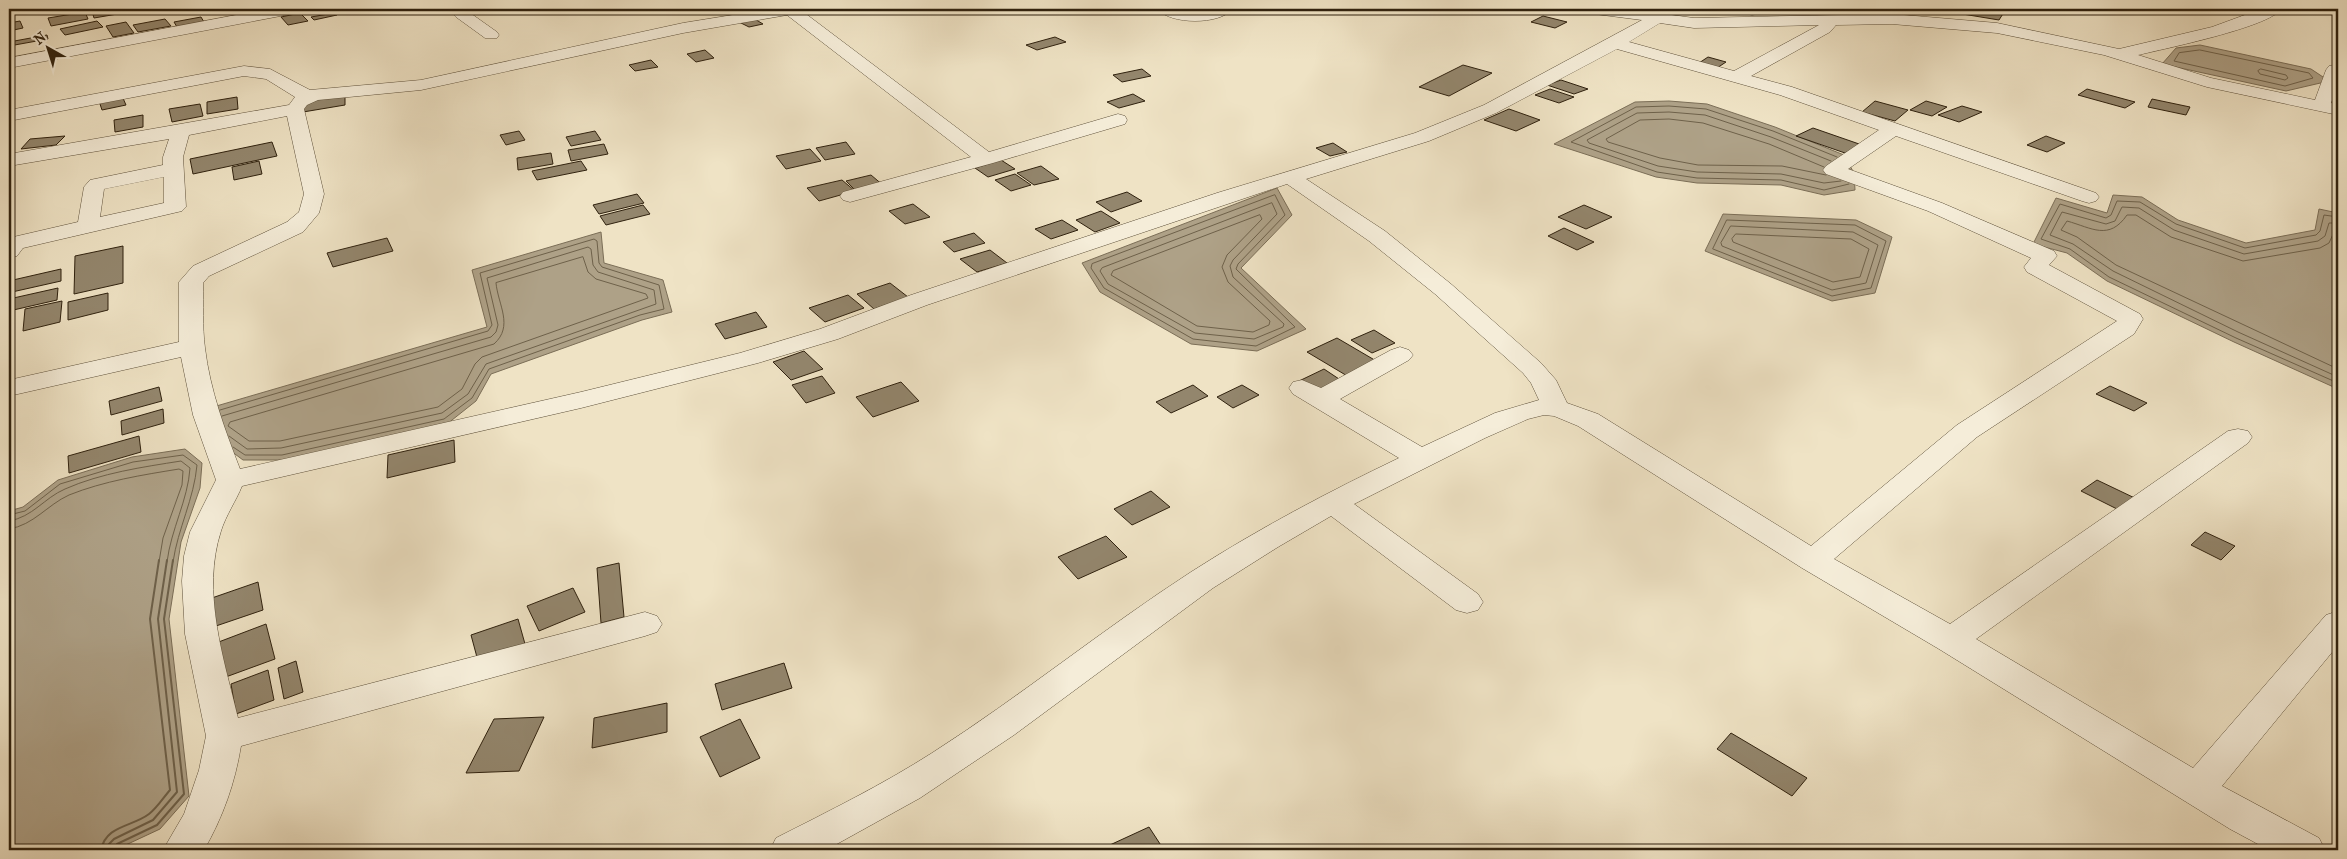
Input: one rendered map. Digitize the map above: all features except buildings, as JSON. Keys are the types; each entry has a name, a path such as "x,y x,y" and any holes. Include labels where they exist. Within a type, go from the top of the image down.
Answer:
{"street":[{"path":"9,63 291,9"},
{"path":"477,9 461,14 491,36"},
{"path":"719,9 733,19"},
{"path":"9,160 181,131 304,103 421,85 733,19 792,9 986,159"},
{"path":"1166,9 1194,18 1208,16 1224,9"},
{"path":"1595,9 1714,24 1892,19 1980,26 2060,40 2120,54 2207,82 2330,108 2335,70 2338,69"},
{"path":"2120,54 2210,33 2256,17 2272,9"},
{"path":"230,480 581,400 759,355 829,334 928,297 1288,176 1391,147 1452,126 1490,109 1615,43 1644,15"},
{"path":"1737,76 1824,29 1828,23 1824,20"},
{"path":"1615,43 1737,76 2089,197"},
{"path":"12,110 220,74 253,71 269,73 298,92 304,103 314,194 313,207 307,217 295,227 224,259 195,276 191,282 192,346 207,417 230,480 206,531 199,564 198,601 224,736 219,764 202,819 183,850"},
{"path":"850,196 986,159 1118,120"},
{"path":"1812,561 1967,431 2006,404 2125,329 2131,319 2035,268 2046,256 1935,207 1834,170 1893,129"},
{"path":"9,251 12,244 18,242 175,207 174,157 181,131"},
{"path":"88,226 94,187 97,184 174,169"},
{"path":"1288,176 1377,236 1443,289 1532,368 1543,380 1556,408"},
{"path":"9,388 192,346"},
{"path":"1400,355 1311,393 1421,458"},
{"path":"790,850 852,818 942,766 1013,718 1172,601 1282,530 1331,502 1421,458 1512,416 1539,408 1556,408 1574,414 1604,430 1812,561 1951,640 2244,818 2305,850"},
{"path":"1951,640 2238,437"},
{"path":"1331,502 1467,602"},
{"path":"2197,789 2338,623"},
{"path":"224,736 645,624"}],"water":[{"path":"1721,9 1786,9 1752,15"},
{"path":"2200,45 2311,69 2329,81 2286,91 2162,64 2176,48"},
{"path":"1669,101 1707,104 1775,127 1844,155 1854,173 1855,190 1824,195 1781,185 1697,183 1656,177 1554,144 1635,102"},
{"path":"1277,188 1292,215 1241,268 1306,329 1257,351 1191,344 1100,292 1082,263"},
{"path":"2113,195 2142,197 2178,220 2246,243 2315,230 2319,209 2338,213 2338,389 2107,281 2067,253 2033,244 2056,198 2107,213"},
{"path":"1723,214 1856,220 1892,237 1875,293 1832,301 1705,251"},
{"path":"601,232 604,263 663,280 672,312 642,320 491,374 476,401 447,424 283,460 243,460 208,434 213,407 487,327 472,270"},
{"path":"185,449 202,463 200,488 181,542 169,619 189,796 160,829 115,850 9,850 9,511 23,507 58,480 132,457"}]}
